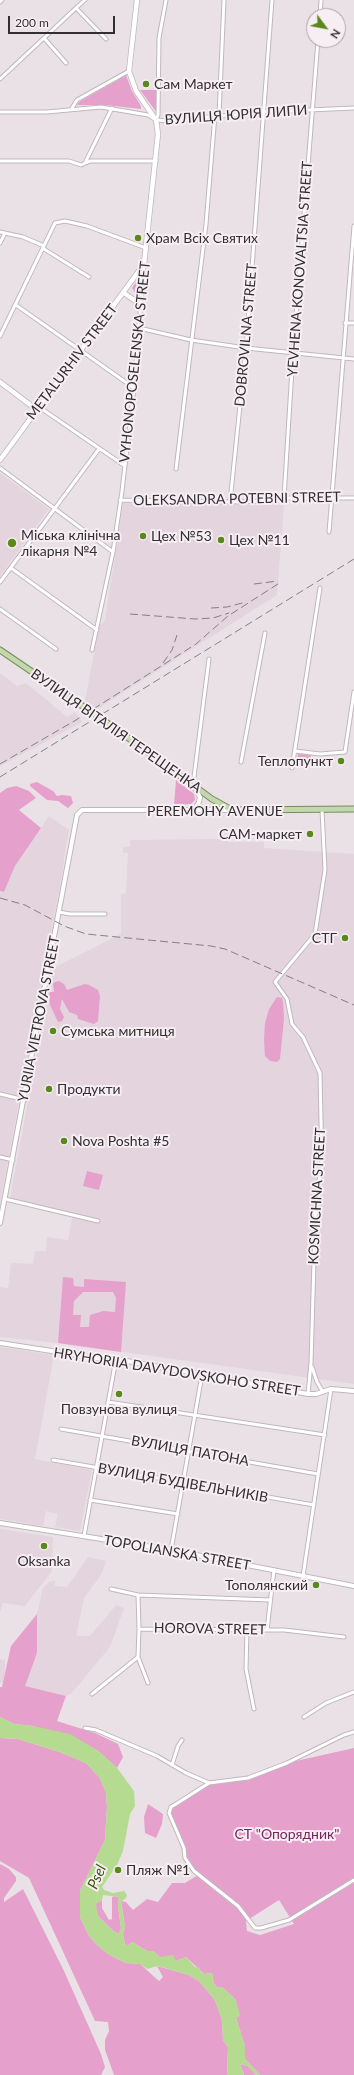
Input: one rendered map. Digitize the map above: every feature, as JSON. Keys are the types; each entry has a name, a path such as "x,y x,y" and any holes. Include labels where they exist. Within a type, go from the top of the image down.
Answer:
{"main road":[{"path":"137,0 129,71 136,91 156,120"},
{"name":"VYHONOPOSELENSKA STREET","path":"144,264 156,161 158,134 156,120"},
{"name":"METALURHIV STREET","path":"0,460 144,264"},
{"path":"124,292 137,302 140,308"},
{"path":"0,382 38,409"},
{"name":"ВУЛИЦЯ ВІТАЛІЯ ТЕРЕЩЕНКА","path":"0,650 116,729 193,785 232,810"},
{"name":"PEREMOHY AVENUE","path":"232,810 354,809"}],"street":[{"path":"0,79 85,0"},
{"name":"VYHONOPOSELENSKA STREET","path":"156,120 158,115 159,38 166,0"},
{"path":"176,469 206,224 217,115 224,0"},
{"name":"DOBROVILNA STREET","path":"230,502 246,348 272,0"},
{"path":"76,8 106,39"},
{"path":"44,38 66,63"},
{"name":"YEVHENA KONOVALTSIA STREET","path":"284,498 293,353 317,48"},
{"path":"72,108 77,100 129,71"},
{"name":"ВУЛИЦЯ ЮРІЯ ЛИПИ","path":"0,112 47,112 72,108 112,108 148,115 156,120 169,121 217,115 354,108"},
{"path":"85,164 112,108"},
{"path":"0,161 69,160 81,165 90,162 156,161"},
{"path":"0,336 56,223 65,221 87,226 146,248"},
{"path":"329,532 354,226"},
{"path":"0,232 23,236 89,277"},
{"path":"0,243 5,233"},
{"name":"VYHONOPOSELENSKA STREET","path":"92,650 113,552 125,466 134,388 144,264"},
{"path":"16,305 134,388"},
{"path":"345,323 354,323"},
{"path":"138,328 191,340 246,348 354,359"},
{"path":"38,409 125,466"},
{"path":"0,582 99,449"},
{"path":"0,468 113,552"},
{"name":"OLEKSANDRA POTEBNI STREET","path":"120,500 230,502 276,501 284,498 354,498"},
{"path":"11,568 97,630"},
{"path":"292,768 320,588"},
{"path":"0,609 56,650"},
{"path":"241,762 265,633"},
{"path":"187,812 196,807 200,797 193,785 209,659"},
{"path":"295,751 320,754 345,752 348,747 354,692"},
{"name":"PEREMOHY AVENUE","path":"77,815 82,810 187,812 232,810"},
{"name":"KOSMICHNA STREET","path":"308,1394 311,1363 316,1192 322,1169 320,1073 303,1037 292,1024 287,999 274,982 315,934 325,870 322,810"},
{"name":"YURIIA VIETROVA STREET","path":"0,1223 77,815"},
{"path":"59,912 70,914 105,914"},
{"path":"0,1094 24,1100"},
{"path":"0,1157 13,1160"},
{"path":"5,1199 98,1221"},
{"name":"HRYHORIIA DAVYDOVSKOHO STREET","path":"0,1343 116,1359 308,1394 324,1392 331,1388"},
{"path":"84,1536 116,1359"},
{"path":"311,1363 316,1382 324,1392"},
{"path":"171,1550 202,1375"},
{"path":"303,1576 331,1388 354,1391"},
{"path":"108,1402 325,1435"},
{"name":"ВУЛИЦЯ ПАТОНА","path":"61,1429 318,1474"},
{"name":"ВУЛИЦЯ БУДІВЕЛЬНИКІВ","path":"53,1460 314,1505"},
{"path":"90,1500 178,1514"},
{"name":"TOPOLIANSKA STREET","path":"0,1524 171,1550 354,1586"},
{"path":"267,1630 274,1570"},
{"path":"111,1589 138,1595 270,1600"},
{"path":"138,1595 139,1629"},
{"name":"HOROVA STREET","path":"138,1657 139,1629 247,1629 344,1638"},
{"path":"247,1629 246,1669 254,1709"},
{"path":"92,1694 138,1657 148,1683"},
{"path":"304,1717 326,1703 354,1692"},
{"path":"84,1728 96,1730 157,1756 209,1783"},
{"path":"354,1732 344,1734 287,1763 248,1778 209,1783 171,1807 170,1816 184,1848 185,1858 194,1871 238,1906 252,1926 261,1928 289,1920 354,1880"},
{"path":"172,1765 178,1746 182,1740"}],"shaded area":[{"name":"Міська клінічна лікарня №4","path":"0,473 49,509 0,576"},
{"path":"123,503 284,505 277,595 97,709 85,701 99,626 105,621"},
{"path":"0,673 17,686 26,683 67,717 75,712 82,722 0,766"},
{"path":"49,816 69,830 0,1203 0,892 4,892 15,866"},
{"path":"228,833 228,842 264,842 264,848 354,854 354,1384 58,1343 0,1337 0,1287 8,1288 11,1263 33,1264 35,1251 46,1251 47,1237 68,1240 73,1213 10,1198 53,968 121,934 121,894 126,893 128,853 123,853 123,847 130,847 130,840 225,839"},
{"path":"0,1347 54,1355 35,1459 92,1470 80,1531 55,1527 58,1514 46,1511 43,1526 0,1519"},
{"path":"0,1529 53,1537 52,1571 25,1606 3,1603 0,1612"},
{"path":"88,1557 106,1561 101,1575 84,1598 76,1636 90,1636 116,1605 124,1608 110,1647 71,1694 66,1696 24,1686 37,1653 37,1614 43,1588 49,1582 55,1581 55,1586 67,1587"},
{"path":"0,1659 5,1660 5,1682 0,1683"}],"green space":[{"path":"126,75 132,91 141,106 141,109 105,105 77,105 79,102"},
{"path":"140,90 157,90 157,113"},
{"path":"140,275 138,297 132,288"},
{"path":"298,754 311,755 310,766 296,765"},
{"path":"176,780 194,794 195,800 191,804 174,805"},
{"path":"37,782 53,791 57,796 71,796 73,803 68,808 58,801 47,800 30,786 30,784"},
{"path":"16,786 29,791 36,798 19,810 41,828 15,866 4,892 0,891 0,793 7,788"},
{"path":"59,981 64,984 67,990 85,984 98,990 100,996 98,1021 94,1024 78,1019 77,1015 69,1012 62,999 60,1009 64,1017 62,1021 58,1022 50,1005 49,994 50,992 54,992 53,983"},
{"path":"277,997 282,998 284,1019 280,1059 277,1062 270,1061 265,1056 264,1040 265,1023 269,1009"},
{"path":"87,1171 103,1175 99,1190 83,1186"},
{"path":"63,1277 73,1278 74,1286 84,1287 84,1279 126,1282 121,1352 58,1343","holes":["83,1292 113,1292 116,1298 115,1312 103,1311 90,1315 89,1327 80,1327 81,1315 73,1315 74,1301"]},
{"path":"37,1614 37,1653 25,1686 66,1696 57,1721 95,1733 118,1744 123,1757 117,1768 97,1750 33,1726 14,1724 0,1717 0,1687 2,1687 11,1646"},
{"path":"0,1738 18,1739 60,1752 86,1763 100,1778 106,1793 107,1807 105,1840 80,1891 80,1917 88,1934 96,1944 108,1954 126,1963 140,1964 159,1981 163,1977 157,1966 189,1975 199,1981 215,2000 222,2020 223,2040 228,2047 227,2075 114,2075 105,2050 105,2040 109,2031 108,2022 95,2021 29,1878 0,1861"},
{"name":"СТ \"Опорядник\"","path":"354,1748 354,2075 260,2075 245,2059 245,2046 236,2018 236,2000 222,1987 217,1987 214,1984 212,1973 204,1974 186,1957 176,1961 160,1957 153,1951 147,1951 132,1942 128,1946 125,1944 123,1934 125,1927 121,1901 126,1902 133,1910 147,1899 158,1902 172,1883 185,1883 198,1875 185,1858 185,1853 169,1816 170,1810 204,1785 248,1778 287,1763","holes":["279,1900 294,1924 260,1935 247,1931 246,1921"]},
{"path":"148,1804 163,1814 162,1824 156,1838 145,1833 144,1817"},
{"path":"0,1864 9,1869 16,1877 16,1881 4,1898 4,1902 23,1889 64,1971 101,2054 105,2067 101,2075 0,2075"},
{"path":"112,1897 119,1897 118,1906 121,1928 119,1934 113,1931 98,1916 95,1904 102,1900 102,1908 109,1920 112,1919"},
{"path":"240,2064 248,2066 256,2075 244,2075"}],"water":[{"name":"Psel","path":"0,1717 14,1724 33,1726 70,1734 97,1750 117,1768 134,1791 135,1806 130,1814 123,1851 117,1865 102,1887 104,1890 113,1893 124,1891 127,1895 121,1902 125,1927 123,1934 125,1944 128,1946 132,1942 147,1951 153,1951 160,1957 173,1955 176,1961 186,1957 195,1967 200,1968 200,1971 204,1974 212,1973 214,1984 217,1987 222,1987 236,2000 240,2016 236,2018 245,2046 245,2059 260,2075 256,2075 248,2066 240,2064 244,2075 227,2075 228,2047 223,2040 222,2020 215,2000 199,1981 189,1975 158,1966 147,1969 140,1964 126,1963 108,1954 96,1944 88,1934 80,1917 80,1891 105,1840 107,1807 106,1793 100,1778 86,1763 60,1752 18,1739 0,1738","holes":["103,1895 119,1897 118,1906 121,1928 119,1934 113,1931 98,1916 96,1904 102,1900"]}],"railway":[{"path":"0,777 354,559"},
{"path":"254,584 278,581"},
{"path":"0,764 76,720 196,644 228,616 281,582"},
{"path":"211,608 227,607 246,602"},
{"path":"130,614 195,619 213,618 229,613"},
{"path":"163,663 172,650 177,635"},
{"path":"0,898 25,905 64,926 86,934 211,946 225,949 354,1005"}],"place":[{"name":"Сам Маркет","path":"146,84"},
{"name":"Храм Всіх Святих","path":"138,238"},
{"name":"Цех №53","path":"143,536"},
{"name":"Цех №11","path":"221,540"},
{"name":"Міська клінічна лікарня №4","path":"12,543"},
{"name":"Теплопункт","path":"341,761"},
{"name":"САМ-маркет","path":"310,834"},
{"name":"СТГ","path":"345,938"},
{"name":"Сумська митниця","path":"53,1031"},
{"name":"Продукти","path":"49,1089"},
{"name":"Nova Poshta #5","path":"64,1141"},
{"name":"Повзунова вулиця","path":"119,1394"},
{"name":"Oksanka","path":"44,1546"},
{"name":"Тополянский","path":"316,1585"},
{"name":"Пляж №1","path":"118,1870"}]}
